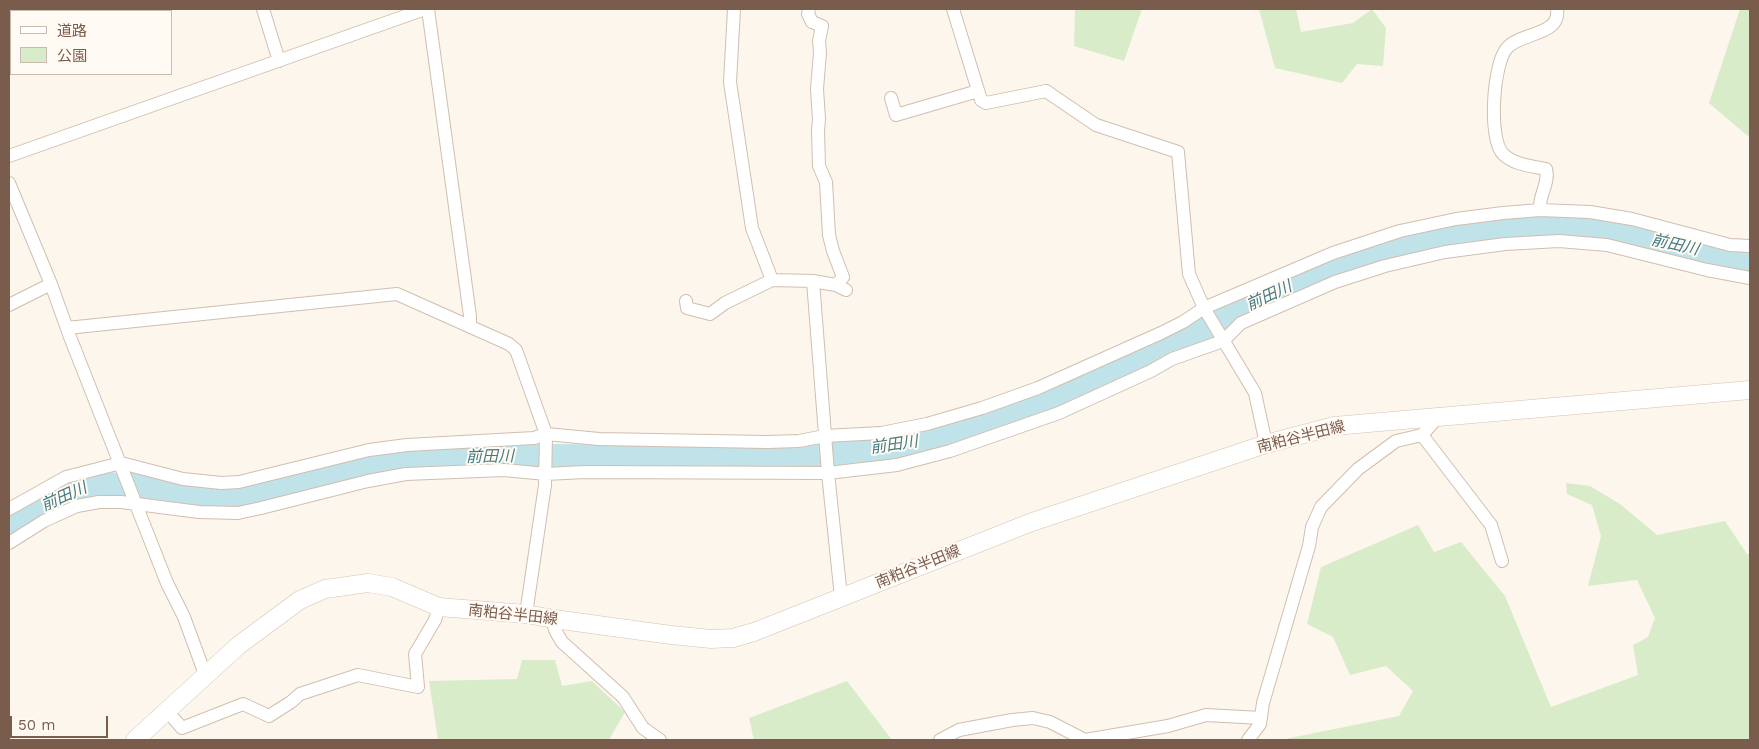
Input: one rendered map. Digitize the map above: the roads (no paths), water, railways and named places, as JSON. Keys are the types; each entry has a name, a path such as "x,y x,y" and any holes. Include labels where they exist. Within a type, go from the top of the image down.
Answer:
{"main road":[{"name":"南粕谷半田線","path":"143,737 167,711 239,645 300,600 325,589 368,583 392,587 439,607 526,614 679,636 711,639 733,638 754,632 1032,522 1266,444 1334,426 1750,390"}],"street":[{"path":"262,9 279,61"},
{"path":"9,156 426,9 470,326"},
{"path":"734,9 730,82 752,228 772,280"},
{"path":"686,301 687,308 710,314 725,303 772,280 813,281 841,288 843,277 832,250 829,235 826,182 819,166 817,89 820,54 819,42 822,26 812,22 808,14 809,9"},
{"path":"954,9 981,100 986,103 1046,91 1096,125 1178,152 1190,274 1204,308 1255,393 1266,444"},
{"path":"1540,210 1539,205 1548,176 1546,169 1510,160 1502,154 1497,145 1495,135 1494,91 1500,59 1508,48 1515,42 1544,31 1553,25 1558,18 1557,9"},
{"path":"891,98 896,115 978,91"},
{"path":"9,183 51,284 167,583 184,617 206,677"},
{"path":"9,508 66,476 122,467 183,480 220,483 239,482 369,450 407,445 534,438 767,442 881,434 927,424 982,408 1038,388 1162,333 1184,322 1204,308 1334,253 1400,231 1456,219 1540,210 1582,211 1632,219 1722,243 1750,246"},
{"path":"9,543 44,521 76,506 98,502 137,503 198,512 238,513 368,481 406,474 504,470 546,474 828,470 897,465 950,451 1059,413 1151,371 1172,359 1223,342 1241,323 1335,282 1385,266 1445,252 1505,244 1559,241 1606,245 1707,270 1750,278"},
{"path":"813,281 825,439 841,597"},
{"path":"9,305 51,284"},
{"path":"67,328 397,294 509,344 516,350 546,438 546,474 526,614"},
{"path":"1248,740 1260,724 1263,702 1309,546 1312,527 1321,507 1358,469 1396,441 1422,435 1437,418"},
{"path":"1422,435 1491,525 1502,561"},
{"path":"167,711 182,728 243,704 269,716 300,694 358,675 418,686 415,654 435,620 439,607"},
{"path":"554,619 553,624 562,642 623,697 643,728 660,740"},
{"path":"940,740 959,730 1033,718 1050,722 1085,740 1168,726 1206,715 1261,718"}],"waterway":[{"name":"前田川","path":"9,524 63,494 91,484 138,485 194,497 249,497 368,465 406,460 554,456 788,458 849,453 913,444 989,423 1041,403 1181,342 1256,301 1311,277 1381,253 1476,230 1553,224 1586,225 1705,254 1750,262"}]}
